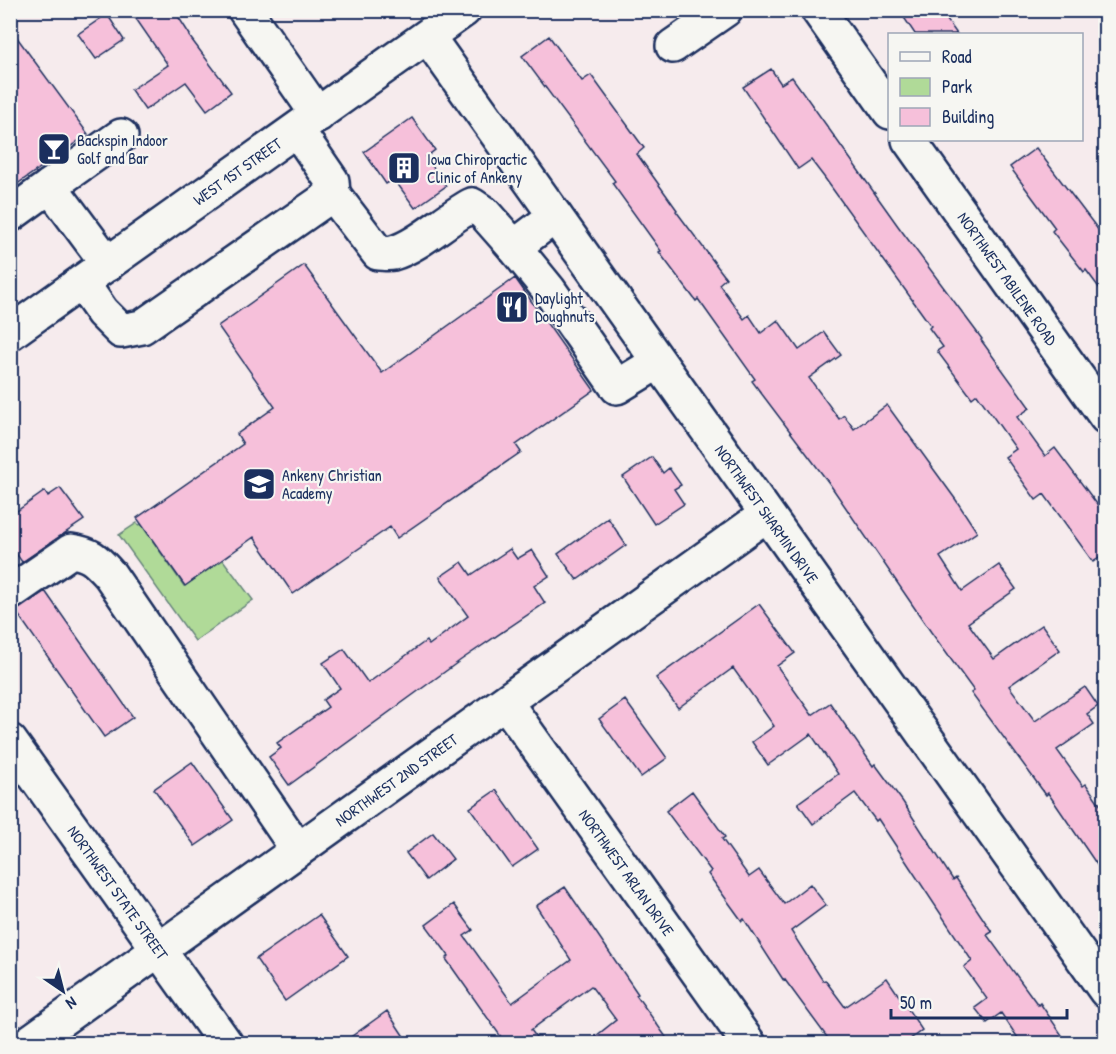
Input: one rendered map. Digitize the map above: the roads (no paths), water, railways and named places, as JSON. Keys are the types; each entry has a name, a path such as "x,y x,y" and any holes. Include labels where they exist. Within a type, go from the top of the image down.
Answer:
{"street":[{"path":"244,10 308,123 332,182 333,194 378,253 392,254 472,205 484,213 549,290 618,387 658,362"},
{"name":"WEST 1ST STREET","path":"10,333 464,10"},
{"path":"673,46 725,10"},
{"path":"818,10 888,109"},
{"name":"NORTHWEST SHARMIN DRIVE","path":"428,37 1106,991"},
{"path":"10,215 121,136"},
{"name":"NORTHWEST ABILENE ROAD","path":"910,141 1106,417"},
{"path":"50,186 95,274 102,312 121,331 142,327 333,194"},
{"path":"514,247 555,216"},
{"name":"NORTHWEST 2ND STREET","path":"27,1044 766,515"},
{"path":"10,593 71,551 86,553 95,559 110,575 298,850"},
{"name":"NORTHWEST ARLAN DRIVE","path":"506,703 749,1044"},
{"name":"NORTHWEST STATE STREET","path":"10,741 226,1044"}],"place":[{"name":"Backspin Indoor Golf and Bar","path":"54,149"},
{"name":"Iowa Chiropractic Clinic of Ankeny","path":"404,168"},
{"name":"Daylight Doughnuts","path":"512,307"},
{"name":"Ankeny Christian Academy","path":"259,484"}]}
